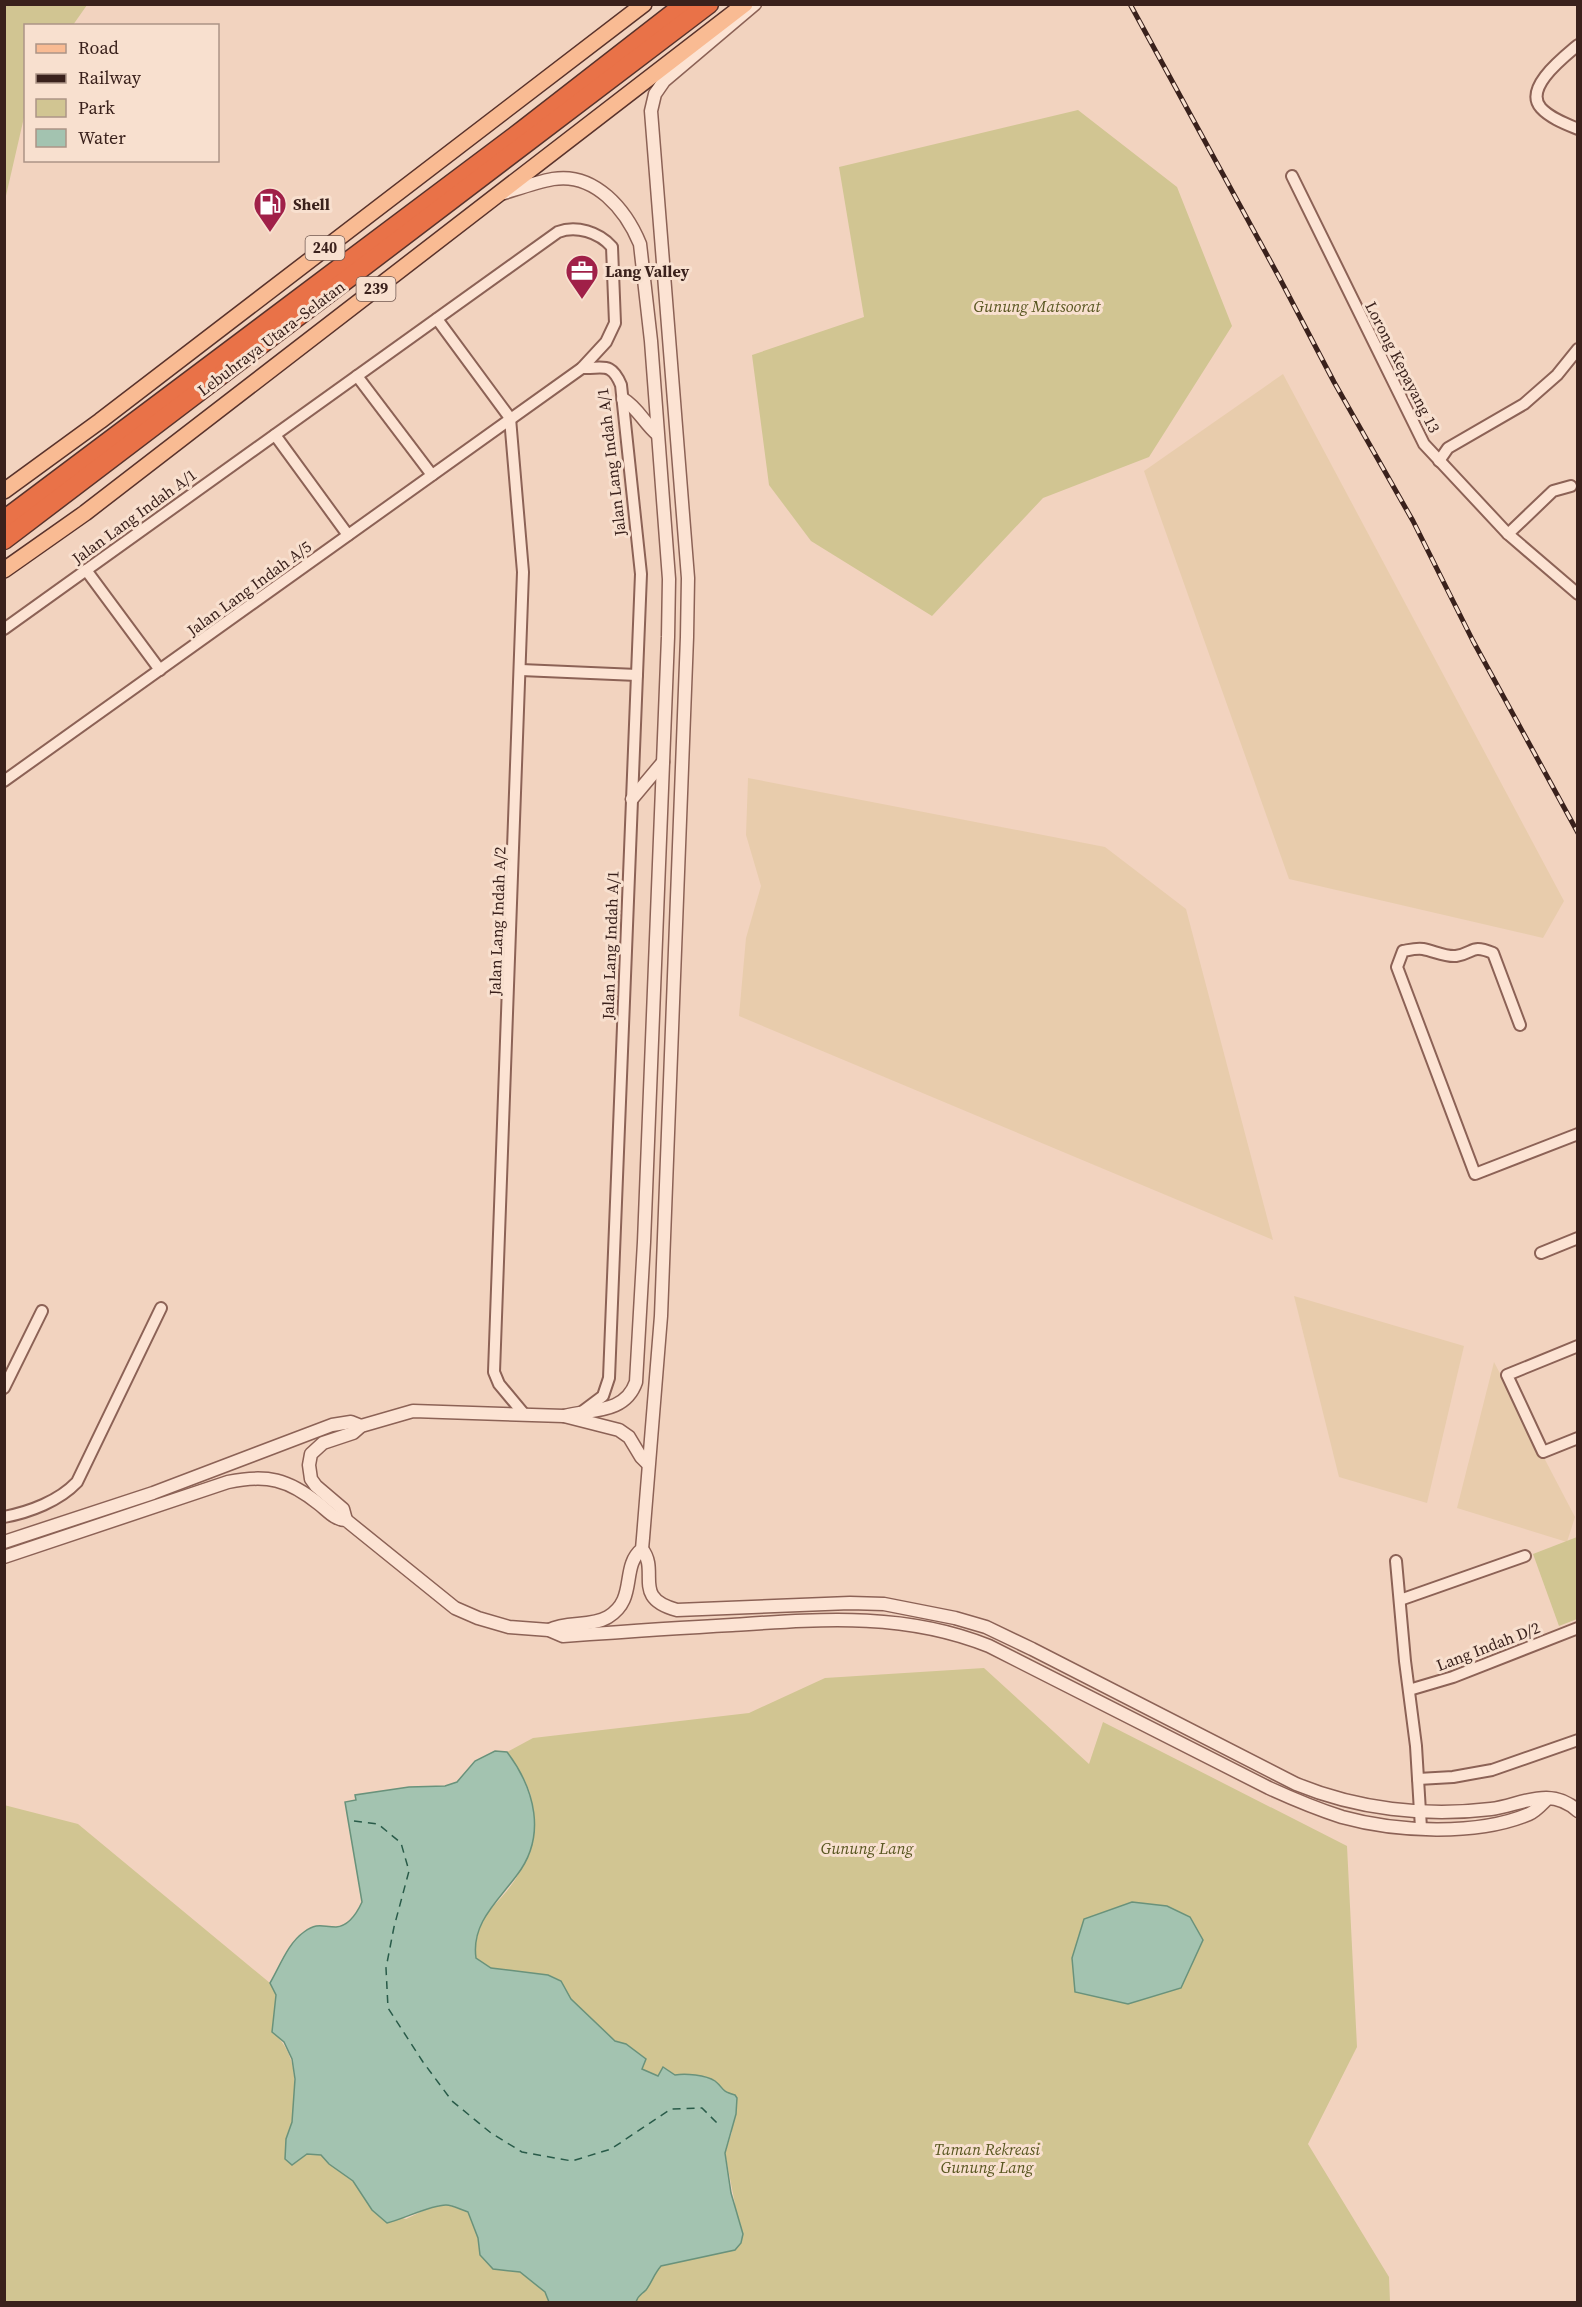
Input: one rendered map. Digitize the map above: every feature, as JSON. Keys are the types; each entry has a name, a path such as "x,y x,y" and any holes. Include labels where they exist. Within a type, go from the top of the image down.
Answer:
{"highway":[{"name":"Lebuhraya Utara–Selatan","path":"4,520 514,137 685,4"},
{"name":"Lebuhraya Utara–Selatan","path":"4,540 709,4"}],"main road":[{"name":"240","path":"4,491 100,421 644,4"},
{"name":"239","path":"4,570 85,513 745,4"}],"street":[{"path":"755,4 748,13 664,81 655,94 651,111 688,590 661,1316 642,1548 648,1558 648,1586 651,1594 661,1605 677,1610 850,1603 884,1604 955,1618 986,1627 1032,1649 1310,1790 1348,1801 1421,1812 1490,1809 1531,1798 1562,1800 1578,1811"},
{"path":"1578,45 1539,84 1536,94 1538,105 1542,109 1578,129"},
{"name":"Lorong Kepayang 13","path":"1292,176 1424,444 1508,534 1578,594"},
{"name":"Jalan Lang Indah A/1","path":"501,193 554,178 579,181 605,193 629,223 640,244 651,341 669,579 644,1242 636,1382 629,1396 612,1407 564,1416"},
{"name":"Jalan Lang Indah A/1","path":"4,629 558,232 567,229 584,230 604,239 614,250 615,323 606,342 582,368"},
{"path":"438,319 510,418"},
{"path":"1439,462 1448,448 1530,399 1557,375 1578,349"},
{"name":"Jalan Lang Indah A/1","path":"582,368 591,369 602,366 612,371 621,385 640,573 609,1378 603,1396 583,1411"},
{"name":"Jalan Lang Indah A/5","path":"4,781 582,368"},
{"path":"357,376 432,476"},
{"path":"623,399 634,406 649,428 657,434"},
{"name":"Jalan Lang Indah A/2","path":"510,418 523,572 494,1372 499,1384 524,1414"},
{"path":"275,435 348,535"},
{"path":"1508,534 1553,491 1571,486"},
{"path":"86,570 160,670"},
{"path":"521,670 637,675"},
{"path":"632,799 663,762"},
{"path":"1521,1025 1494,953 1481,948 1469,950 1458,956 1446,956 1420,949 1403,951 1397,967 1475,1174 1578,1134"},
{"path":"1541,1252 1578,1238"},
{"path":"4,1517 52,1501 66,1494 77,1482 161,1308"},
{"path":"4,1388 42,1311"},
{"path":"1578,1346 1508,1375 1543,1452 1578,1438"},
{"path":"346,1520 343,1509 311,1479 309,1459 318,1445 353,1433 361,1426 413,1411 564,1416 619,1430 629,1437 648,1464"},
{"path":"4,1542 153,1493 332,1425 351,1422 361,1426"},
{"path":"4,1557 214,1486 256,1477 272,1478 293,1487 337,1519 346,1520 456,1608 478,1618 509,1627 549,1630 563,1636 843,1618 892,1621 969,1638 989,1646 1261,1784 1312,1807 1371,1823 1421,1828 1479,1827 1532,1813 1547,1799"},
{"path":"549,1630 560,1625 598,1621 613,1613 625,1599 631,1564 642,1548"},
{"path":"1400,1600 1525,1556"},
{"path":"1396,1561 1421,1828"},
{"name":"Lang Indah D/2","path":"1409,1690 1453,1677 1578,1628"},
{"path":"1418,1779 1452,1777 1492,1770 1578,1740"}],"shaded area":[{"path":"1283,374 1564,901 1543,938 1289,879 1144,471"},
{"path":"748,778 1105,847 1186,909 1273,1240 739,1016 746,938 761,886 746,835"},
{"path":"1294,1296 1464,1346 1427,1503 1339,1477"},
{"path":"1494,1362 1575,1517 1567,1542 1457,1508"}],"green space":[{"path":"5,4 87,5 74,24 24,24 24,117 5,200"},
{"name":"Gunung Matsoorat","path":"1078,110 1177,187 1232,326 1149,457 1043,498 932,616 811,541 769,485 752,355 864,317 839,167"},
{"path":"1577,1537 1577,1619 1559,1626 1533,1554"},
{"name":"Gunung Lang","path":"984,1668 1089,1764 1103,1722 1347,1846 1357,2047 1308,2144 1389,2277 1390,2302 636,2302 653,2274 661,2266 676,2263 735,2204 725,2153 732,2132 732,2094 724,2093 715,2082 706,2077 690,2074 675,2075 663,2067 658,2076 642,2069 626,2044 615,2041 571,1999 561,1981 548,1975 491,1968 476,1958 475,1944 482,1922 518,1875 528,1824 530,1793 507,1752 533,1738 749,1713 825,1678"},
{"path":"4,1805 78,1824 270,1983 276,1995 272,2031 287,2051 294,2072 292,2122 287,2139 293,2165 307,2154 321,2155 329,2164 353,2181 372,2210 406,2219 431,2207 447,2205 469,2212 478,2238 480,2255 493,2269 520,2272 545,2292 549,2302 5,2302"}],"water":[{"path":"495,1751 507,1752 525,1781 534,1813 534,1829 532,1845 526,1860 482,1923 476,1945 476,1958 491,1968 548,1975 561,1981 571,1999 615,2041 626,2044 646,2059 642,2069 658,2076 663,2067 675,2075 690,2074 706,2077 737,2098 736,2114 725,2153 731,2193 743,2234 741,2243 735,2250 661,2266 636,2302 549,2302 545,2292 520,2272 493,2269 480,2255 478,2238 468,2212 446,2205 387,2223 372,2210 353,2181 329,2164 321,2155 307,2154 292,2165 285,2159 286,2139 292,2122 295,2079 292,2059 284,2042 272,2032 276,1995 270,1983 289,1948 298,1937 317,1926 336,1927 349,1922 362,1902 345,1802 356,1800 355,1795 409,1787 445,1786 457,1782 475,1761"},
{"path":"1132,1902 1167,1906 1190,1917 1203,1940 1181,1988 1128,2004 1075,1992 1072,1958 1084,1919"}],"ferry route":[{"path":"354,1821 378,1824 401,1843 409,1871 386,1968 388,2008 452,2101 491,2133 522,2152 572,2161 611,2149 671,2109 702,2108 717,2123"}],"railway":[{"path":"1130,4 1334,382 1413,521 1473,641 1578,833"}],"place":[{"name":"Shell","path":"270,233"},
{"name":"Lang Valley","path":"582,300"}],"park label":[{"name":"Taman Rekreasi Gunung Lang","path":"987,2158"}]}
